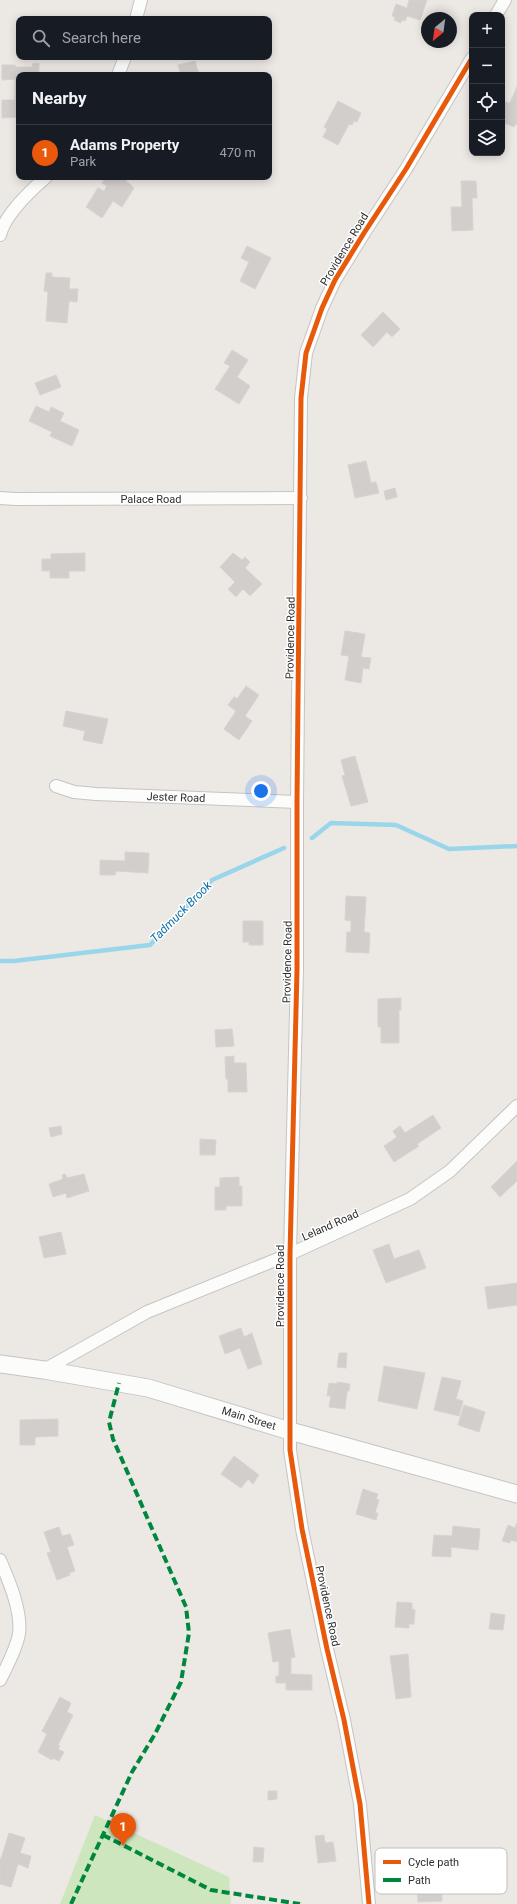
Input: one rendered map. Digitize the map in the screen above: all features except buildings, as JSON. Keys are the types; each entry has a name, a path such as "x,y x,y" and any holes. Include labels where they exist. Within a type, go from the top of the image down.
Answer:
{"main road":[{"name":"Main Street","path":"0,1364 148,1388 290,1431 517,1494"}],"street":[{"path":"137,16 141,0"},
{"path":"498,12 505,0"},
{"path":"119,72 124,60"},
{"name":"Providence Road","path":"369,1904 360,1804 344,1720 326,1648 302,1529 290,1450 290,1254 297,970 301,398 306,353 322,308 335,280 406,169 469,63"},
{"path":"0,235 2,229 16,207 43,180"},
{"name":"Palace Road","path":"0,498 16,500 301,498"},
{"name":"Jester Road","path":"56,786 74,792 96,794 297,802"},
{"name":"Leland Road","path":"44,1370 147,1312 290,1254 410,1199 450,1171 517,1106"},
{"path":"0,1560 14,1594 19,1628 13,1653 0,1680"}],"green space":[{"path":"95,1815 229,1877 231,1904 60,1904"}],"waterway":[{"name":"Tadmuck Brook","path":"312,838 331,823 396,825 449,849 517,846"},
{"name":"Tadmuck Brook","path":"0,961 14,961 150,945 212,880 284,848"}],"marked path":[{"path":"71,1904 132,1772 155,1734 181,1682 189,1633 186,1607 113,1439 109,1422 119,1383"},
{"path":"103,1835 211,1890 300,1904"}],"cycle path":[{"path":"369,1904 360,1804 344,1720 327,1649 302,1529 290,1450 290,1254 297,970 301,398 306,353 322,308 335,280 406,169 469,63"}],"place":[{"name":"Adams Property","path":"123,1846"}]}
